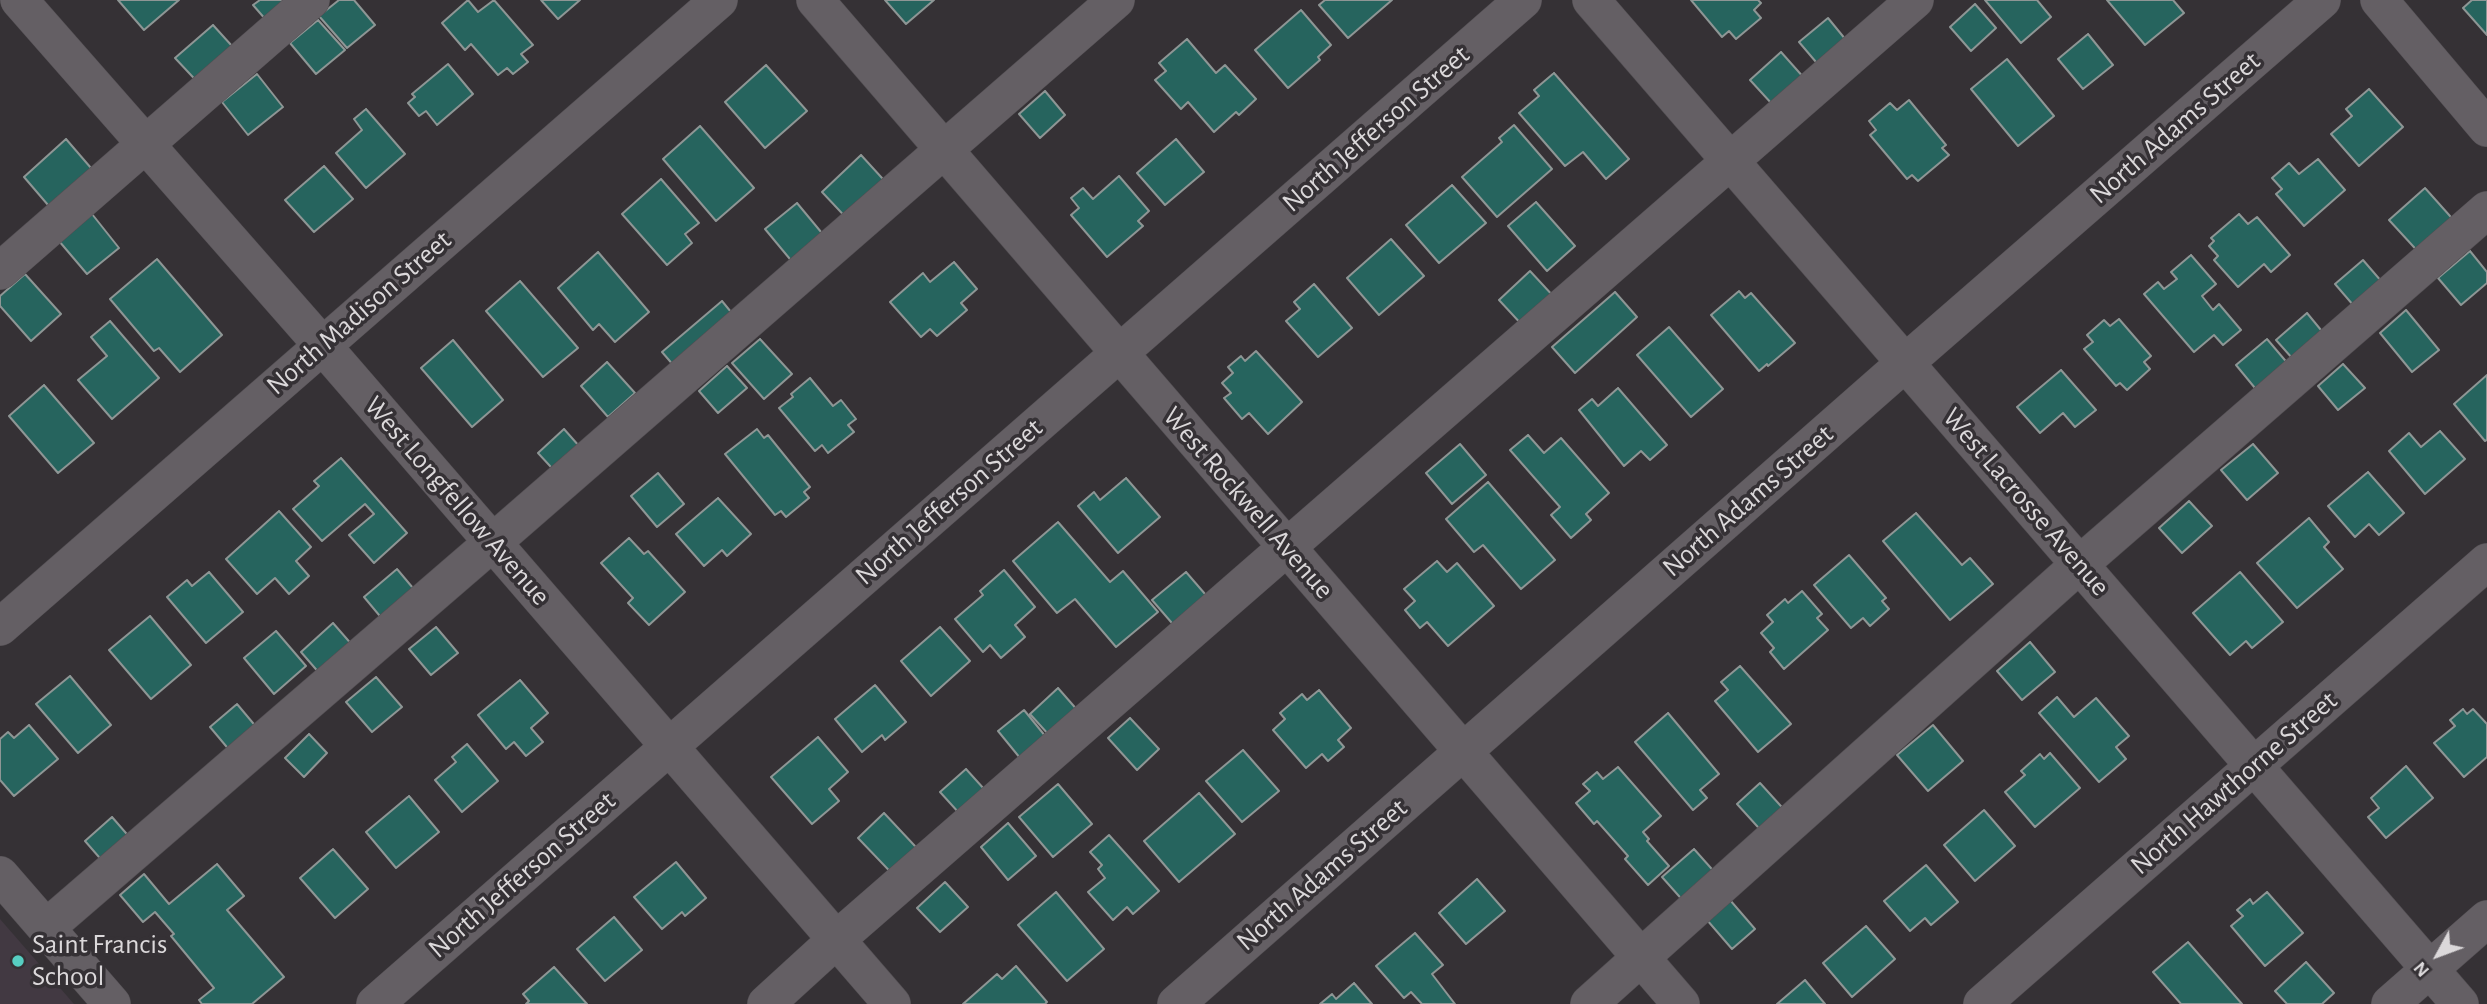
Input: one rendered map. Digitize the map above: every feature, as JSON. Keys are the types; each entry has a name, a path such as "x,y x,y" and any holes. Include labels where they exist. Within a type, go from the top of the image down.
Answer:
{"street":[{"name":"West Longfellow Avenue","path":"19,0 322,345 892,1004"},
{"path":"0,271 311,0"},
{"name":"North Madison Street","path":"0,626 719,0"},
{"name":"West Rockwell Avenue","path":"816,0 1681,1004"},
{"path":"46,928 1116,0"},
{"name":"North Jefferson Street","path":"375,1004 1523,0"},
{"name":"West Lacrosse Avenue","path":"1591,0 2460,1004"},
{"path":"766,1004 1914,0"},
{"name":"North Adams Street","path":"1176,1004 2322,0"},
{"path":"2379,0 2487,128"},
{"path":"1589,1004 2080,564 2487,210"},
{"name":"North Hawthorne Street","path":"1982,1004 2487,562"},
{"path":"0,875 112,1004"},
{"path":"2390,1004 2487,919"}],"shaded area":[{"name":"Saint Francis School","path":"0,919 74,1004 0,1004"}],"building":[{"path":"118,0 179,0 144,30"},
{"path":"260,0 306,0 273,28 253,5"},
{"path":"339,0 354,0 375,25 347,48 319,16"},
{"path":"468,0 478,12 494,0 533,45 521,54 528,62 513,74 507,68 498,75 471,44 465,50 442,23"},
{"path":"541,0 580,0 558,19"},
{"path":"885,0 934,0 906,24"},
{"path":"1325,0 1392,0 1348,38 1319,5"},
{"path":"1691,0 1758,0 1761,3 1754,10 1761,18 1736,39 1729,31 1722,37"},
{"path":"1985,0 2037,0 2051,17 2021,43"},
{"path":"2107,0 2173,0 2184,13 2145,45"},
{"path":"2472,0 2487,0 2487,35 2463,8"},
{"path":"1975,4 1996,28 1971,51 1950,27"},
{"path":"1301,10 1331,45 1318,57 1320,60 1288,88 1255,50"},
{"path":"1828,18 1855,51 1827,75 1799,42"},
{"path":"318,20 345,50 316,74 290,43"},
{"path":"213,25 241,56 204,89 175,58"},
{"path":"2088,34 2113,65 2083,89 2058,59"},
{"path":"1187,39 1216,73 1225,65 1256,99 1239,115 1236,112 1214,132 1188,102 1181,109 1155,80 1166,71 1159,63"},
{"path":"1781,52 1813,88 1783,116 1750,80"},
{"path":"2007,59 2054,116 2018,146 1971,89"},
{"path":"448,64 473,94 437,125 426,111 419,116 408,103 415,97 412,94"},
{"path":"766,65 807,111 765,148 725,102"},
{"path":"1554,73 1629,159 1606,179 1583,152 1565,166 1519,113 1539,96 1534,90"},
{"path":"257,74 283,107 248,135 222,102"},
{"path":"2369,89 2403,127 2359,166 2331,134 2352,116 2346,109"},
{"path":"1045,91 1065,115 1040,138 1019,114"},
{"path":"1909,100 1946,145 1942,148 1949,155 1918,181 1912,175 1907,179 1870,135 1876,130 1869,121 1890,103 1897,110"},
{"path":"366,109 405,154 366,188 336,153 362,130 354,119"},
{"path":"1514,125 1552,169 1497,217 1462,177 1502,142 1499,138"},
{"path":"700,126 754,188 716,221 663,159"},
{"path":"66,139 97,175 54,212 24,177"},
{"path":"1176,139 1204,172 1165,205 1137,173"},
{"path":"861,155 892,189 853,225 822,192"},
{"path":"2318,159 2345,190 2304,226 2276,194 2282,189 2272,178 2289,163 2299,174"},
{"path":"324,166 353,199 314,232 285,200"},
{"path":"1119,176 1149,211 1138,221 1143,226 1107,257 1071,215 1079,208 1071,198 1083,188 1093,199"},
{"path":"661,179 699,223 685,234 692,243 667,265 622,214"},
{"path":"1452,185 1486,223 1439,263 1406,225"},
{"path":"2425,188 2458,225 2423,257 2389,220"},
{"path":"1536,202 1575,246 1547,271 1508,226"},
{"path":"797,203 831,244 799,270 765,229"},
{"path":"92,214 119,248 87,274 59,241"},
{"path":"2239,214 2248,224 2257,217 2290,255 2271,272 2264,264 2238,287 2214,260 2218,256 2209,246 2214,241 2211,238"},
{"path":"1391,239 1424,276 1379,315 1347,278"},
{"path":"2470,251 2487,272 2487,283 2461,305 2438,278"},
{"path":"598,252 649,312 615,342 599,324 593,330 558,288"},
{"path":"2191,255 2216,284 2202,296 2213,310 2219,304 2241,330 2223,345 2214,335 2194,352 2144,294 2158,282 2164,289 2177,279 2171,272"},
{"path":"157,259 222,335 180,372 159,348 154,351 110,299"},
{"path":"2363,260 2388,289 2360,313 2335,284"},
{"path":"954,262 977,289 961,303 967,310 937,336 930,329 921,337 890,302 923,273 930,282"},
{"path":"1530,271 1555,298 1524,327 1499,300"},
{"path":"25,274 61,314 31,341 0,306 0,296"},
{"path":"520,281 578,348 543,377 486,311"},
{"path":"1314,284 1352,328 1318,357 1286,321 1300,309 1294,302"},
{"path":"1739,291 1745,298 1751,293 1795,343 1759,371 1711,315"},
{"path":"1615,292 1637,317 1575,373 1552,347"},
{"path":"722,301 740,323 681,374 662,352"},
{"path":"2406,310 2439,350 2412,372 2380,333"},
{"path":"2307,313 2330,341 2300,367 2276,340"},
{"path":"2119,319 2151,356 2144,362 2150,369 2127,390 2120,383 2116,386 2084,349 2093,342 2087,335 2104,320 2110,326"},
{"path":"110,321 159,378 112,419 78,380 107,356 91,337"},
{"path":"1669,327 1723,389 1691,417 1637,355"},
{"path":"760,339 792,374 764,399 732,363"},
{"path":"2267,339 2295,372 2264,399 2236,365"},
{"path":"453,340 503,400 472,427 421,368"},
{"path":"1256,351 1302,402 1268,434 1249,413 1242,419 1224,398 1231,393 1222,383 1233,373 1228,367 1241,356 1245,361"},
{"path":"607,362 635,393 608,417 581,386"},
{"path":"2343,364 2365,388 2338,410 2318,386"},
{"path":"727,366 747,388 718,413 699,391"},
{"path":"2061,370 2096,410 2075,427 2063,413 2040,433 2017,407"},
{"path":"2487,375 2487,440 2485,441 2454,404"},
{"path":"810,378 833,406 841,400 856,419 848,425 854,432 828,453 822,445 815,451 779,408"},
{"path":"44,385 94,443 58,473 9,416"},
{"path":"1618,388 1667,445 1650,460 1641,451 1624,466 1579,410 1592,399 1598,406"},
{"path":"564,429 587,455 562,479 538,453"},
{"path":"757,429 764,438 768,435 810,487 804,492 809,498 786,517 781,511 775,515 725,454"},
{"path":"2440,431 2465,459 2425,494 2389,451 2409,433 2421,447"},
{"path":"1528,435 1544,453 1561,438 1609,493 1586,514 1591,520 1571,538 1551,515 1560,507 1510,450"},
{"path":"1460,444 1486,475 1452,504 1426,473"},
{"path":"2253,444 2278,473 2247,500 2221,470"},
{"path":"341,458 407,533 374,563 349,535 374,514 365,504 322,541 293,509 319,486 314,481"},
{"path":"2368,472 2404,513 2379,535 2369,524 2355,537 2328,506"},
{"path":"658,473 684,504 657,527 631,496"},
{"path":"1126,478 1160,517 1118,553 1078,506 1094,492 1100,500"},
{"path":"1488,482 1555,560 1521,589 1483,545 1474,552 1446,519"},
{"path":"718,498 751,534 727,556 722,550 704,566 676,534"},
{"path":"2189,501 2212,526 2182,553 2159,528"},
{"path":"279,511 311,547 296,561 309,576 289,594 275,578 257,594 226,559"},
{"path":"1916,513 1962,565 1970,558 1993,584 1950,620 1883,541"},
{"path":"2309,518 2329,542 2324,547 2343,569 2297,608 2257,563"},
{"path":"1058,522 1110,582 1123,571 1158,612 1116,647 1075,599 1057,613 1013,561"},
{"path":"629,538 644,554 648,551 685,592 649,625 628,603 633,598 601,563"},
{"path":"1849,555 1886,598 1882,601 1889,609 1870,626 1863,618 1851,628 1814,585"},
{"path":"1437,561 1447,572 1457,563 1494,606 1448,646 1427,622 1420,628 1405,610 1415,601 1404,589"},
{"path":"397,569 423,600 389,627 364,597"},
{"path":"1004,570 1035,607 1015,625 1025,637 1001,658 990,645 983,652 955,619 983,595 980,591"},
{"path":"209,572 243,612 206,643 167,597 187,580 192,586"},
{"path":"1186,572 1218,609 1184,637 1152,600"},
{"path":"2240,572 2283,622 2252,648 2246,641 2230,655 2193,613"},
{"path":"1802,591 1822,614 1817,618 1828,630 1784,669 1770,652 1774,648 1761,633 1773,622 1767,615 1785,599 1788,603"},
{"path":"150,616 191,665 151,699 109,650"},
{"path":"333,623 360,654 327,682 301,652"},
{"path":"436,627 458,653 431,675 409,649"},
{"path":"940,627 970,661 931,696 901,661"},
{"path":"276,631 306,666 274,694 244,658"},
{"path":"2030,642 2055,672 2022,700 1997,671"},
{"path":"1740,666 1791,724 1758,752 1715,701 1728,690 1721,682"},
{"path":"70,676 111,725 78,753 36,704"},
{"path":"376,677 402,707 372,732 346,702"},
{"path":"520,680 548,713 531,728 543,742 526,756 514,742 506,749 478,715"},
{"path":"875,685 906,722 885,740 882,735 862,752 835,719"},
{"path":"1058,688 1086,720 1058,745 1030,714"},
{"path":"1319,690 1351,728 1338,740 1344,747 1328,761 1322,754 1306,768 1273,730 1285,719 1280,713 1302,694 1307,700"},
{"path":"2057,697 2074,717 2096,698 2129,736 2116,747 2126,759 2099,782 2039,713"},
{"path":"237,704 263,735 236,758 210,727"},
{"path":"2463,709 2467,714 2473,709 2487,724 2487,757 2464,777 2434,743 2455,726 2450,720"},
{"path":"1024,710 1055,748 1029,769 998,731"},
{"path":"1668,713 1719,774 1700,790 1707,798 1693,810 1635,742"},
{"path":"1130,718 1159,749 1137,770 1108,738"},
{"path":"29,725 58,759 14,796 0,780 0,739 8,732 14,738"},
{"path":"1933,725 1963,761 1928,791 1897,755"},
{"path":"309,734 327,753 304,777 285,758"},
{"path":"818,737 848,772 829,789 839,801 812,824 771,777"},
{"path":"467,744 498,781 462,812 435,780 456,762 452,757"},
{"path":"1243,750 1279,791 1242,822 1206,781"},
{"path":"2050,753 2080,788 2035,827 2005,792 2025,775 2021,771 2040,754 2044,759"},
{"path":"2406,766 2433,798 2386,838 2368,817 2379,808 2371,798"},
{"path":"1618,767 1661,816 1643,832 1649,839 1647,841 1669,866 1648,885 1625,859 1628,856 1597,821 1594,824 1576,803 1590,791 1583,784 1597,772 1603,779"},
{"path":"966,769 994,800 969,824 940,792"},
{"path":"1760,783 1789,815 1766,836 1737,804"},
{"path":"1058,784 1092,824 1053,857 1019,817"},
{"path":"1199,793 1235,834 1179,882 1144,841"},
{"path":"409,796 439,832 396,868 366,832"},
{"path":"1984,810 2015,846 1975,881 1944,845"},
{"path":"884,813 929,861 903,885 858,838"},
{"path":"112,817 132,840 105,864 85,841"},
{"path":"1008,823 1036,856 1008,880 981,847"},
{"path":"1109,835 1159,891 1133,914 1127,907 1113,920 1088,892 1105,878 1098,869 1102,865 1090,852"},
{"path":"333,849 368,889 335,918 300,878"},
{"path":"1694,849 1718,876 1686,904 1662,877"},
{"path":"676,862 706,898 685,916 682,912 662,929 634,897"},
{"path":"217,864 244,896 227,910 284,977 252,1004 202,1004 199,1000 214,988 171,936 174,934 155,912 143,922 120,895 144,874 169,904"},
{"path":"1926,865 1958,902 1931,925 1925,918 1910,931 1884,901"},
{"path":"1477,879 1505,911 1466,944 1439,913"},
{"path":"945,882 968,907 940,932 917,908"},
{"path":"1056,892 1104,949 1067,981 1018,925"},
{"path":"2267,892 2303,933 2265,966 2231,926 2243,916 2237,910 2250,899 2253,904"},
{"path":"1730,900 1755,929 1732,949 1707,920"},
{"path":"614,917 642,950 605,981 577,949"},
{"path":"1866,926 1895,959 1852,997 1823,963"},
{"path":"1415,933 1443,965 1432,974 1455,1004 1422,1004 1411,992 1404,998 1376,966"},
{"path":"2188,942 2242,1004 2181,1004 2153,972"},
{"path":"2306,962 2334,993 2322,1004 2287,1004 2275,991"},
{"path":"1016,966 1047,1002 1045,1004 963,1004 997,974 1002,979"},
{"path":"554,967 587,1004 526,1004 529,1001 523,994"},
{"path":"1805,980 1825,1004 1777,1004"},
{"path":"1354,983 1372,1004 1320,1004 1332,994 1336,999"}],"place":[{"name":"Saint Francis School","path":"18,961"}]}
